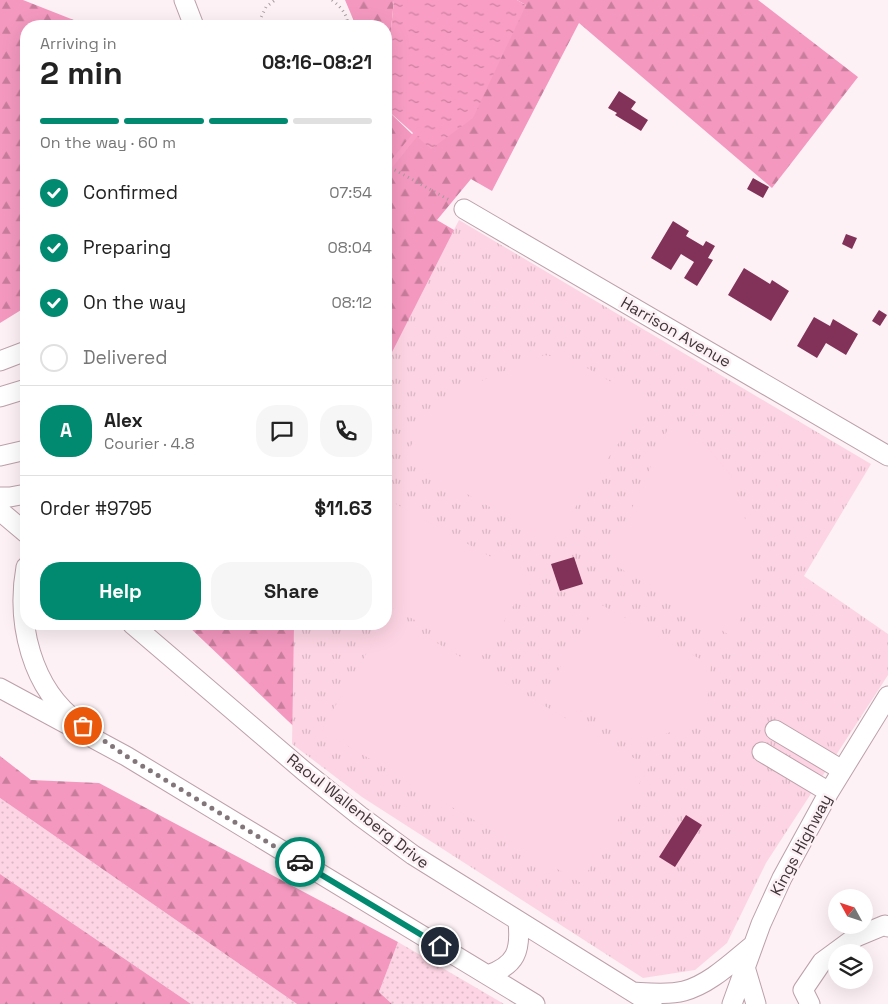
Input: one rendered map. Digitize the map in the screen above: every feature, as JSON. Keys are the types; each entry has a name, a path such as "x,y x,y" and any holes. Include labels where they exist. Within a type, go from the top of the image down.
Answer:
{"street":[{"path":"184,0 192,20"},
{"name":"Harrison Avenue","path":"464,208 888,456"},
{"path":"0,361 20,353"},
{"path":"0,397 20,391"},
{"path":"0,456 20,451"},
{"path":"0,496 20,495"},
{"path":"0,511 20,528"},
{"path":"25,630 30,652 50,694 69,716 126,756"},
{"name":"Raoul Wallenberg Drive","path":"139,630 304,771 413,856 652,1004"},
{"path":"0,688 126,756 535,1004"},
{"name":"Kings Highway","path":"732,1004 752,946 782,878 829,792 888,696"},
{"path":"775,730 842,770"},
{"path":"762,752 829,792"},
{"path":"488,975 505,968 515,955 519,941 518,922"},
{"path":"810,1004 803,990 822,962 856,937 885,925 888,927"},
{"path":"632,992 683,992 714,976 752,946"},
{"path":"745,967 756,1004"}],"path":[{"path":"260,20 266,7 275,0"},
{"path":"332,0 340,6 347,20"},
{"path":"392,168 464,208"}],"green space":[{"path":"0,0 23,0 74,20 20,20 20,311 0,323"},
{"path":"345,0 394,0 392,20 353,20"},
{"path":"517,0 758,0 858,77 772,188 579,23 492,191 471,179 437,220 856,466 392,477 392,115 414,136 526,5"},
{"path":"459,220 871,464 804,576 888,634 888,675 766,863 727,943 695,970 643,978 362,797 292,744 294,630 392,630 392,352"},
{"path":"544,355 573,360 646,402 552,542 405,459 415,437 464,388"},
{"path":"671,422 701,440 731,475 746,522 752,562 749,604 731,636 608,561"},
{"path":"392,502 529,578 484,656 392,608"},
{"path":"598,603 711,665 705,719 639,744 587,708 576,714 545,693"},
{"path":"392,617 649,767 581,883 321,730 380,630 392,630"},
{"path":"192,630 326,630 307,739"},
{"path":"0,756 31,780 99,783 398,942 379,992 392,1004 297,1004 0,798"},
{"path":"0,798 297,1004 191,1004 0,874"},
{"path":"0,874 191,1004 0,1004"},
{"path":"398,942 504,1004 392,1004 379,992"}],"water":[{"path":"394,0 517,0 526,5 473,118 431,149 392,114 392,20"}],"building":[{"path":"619,91 636,102 631,109 648,120 641,131 615,115 617,113 608,108"},
{"path":"753,178 769,187 763,198 747,189"},
{"path":"673,221 689,231 686,236 703,246 706,241 715,246 708,258 713,260 697,286 684,278 694,262 681,254 671,270 651,258"},
{"path":"846,234 857,238 852,249 842,244"},
{"path":"744,268 770,284 772,280 789,291 771,321 728,295"},
{"path":"879,310 887,315 880,326 872,321"},
{"path":"814,317 830,326 833,319 858,334 846,355 826,343 817,358 797,346"},
{"path":"574,557 583,584 560,591 551,564"},
{"path":"686,815 702,825 675,867 659,857"}],"waterway":[{"path":"392,164 419,130"}],"way so far":[{"path":"83,726 126,756 300,862"}],"route":[{"path":"300,862 440,946"}]}
